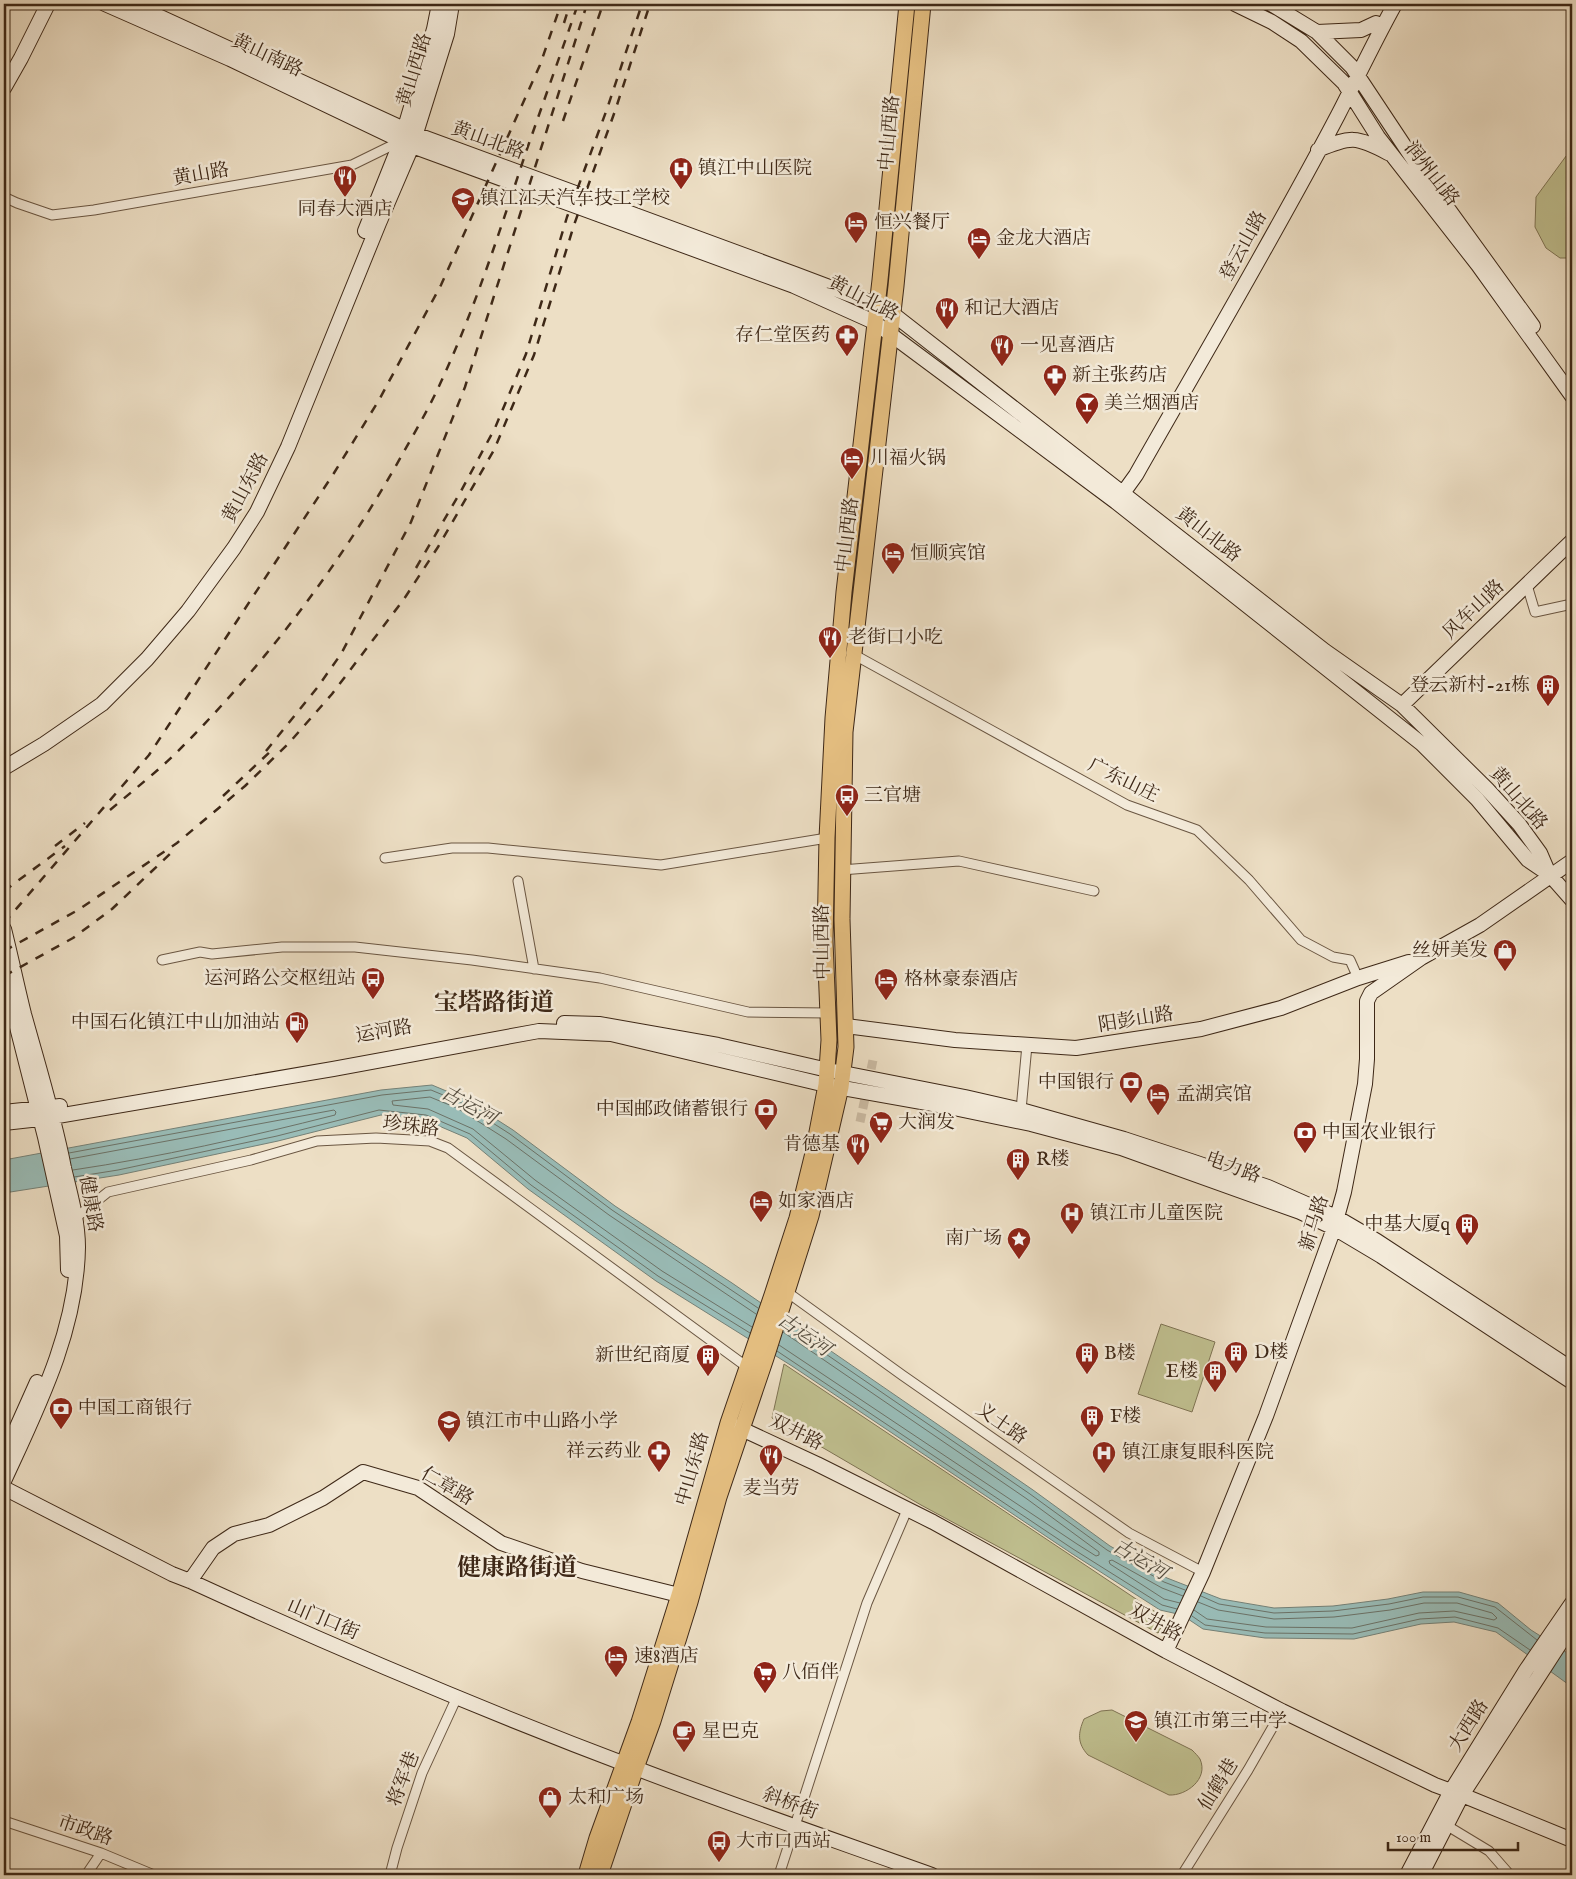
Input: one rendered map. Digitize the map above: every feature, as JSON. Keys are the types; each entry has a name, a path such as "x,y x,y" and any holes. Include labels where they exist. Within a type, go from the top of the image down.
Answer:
{"main road":[{"name":"中山西路","path":"827,1077 828,1013 825,941 829,780 839,648 877,305 907,4"},
{"name":"中山西路","path":"842,1080 846,1046 841,870 845,732 893,314 923,4"},
{"name":"中山东路","path":"781,1298 798,1214 813,1153 827,1077"},
{"name":"中山东路","path":"600,1875 639,1722 678,1595 734,1425 810,1216 842,1080"},
{"name":"中山东路","path":"586,1875 629,1766 656,1712 690,1602 719,1497 747,1367 760,1353"}],"street":[{"path":"4,72 38,4"},
{"path":"4,88 48,4"},
{"name":"黄山南路","path":"105,4 408,137"},
{"name":"黄山南路","path":"132,4 408,137"},
{"name":"黄山西路","path":"408,137 439,4"},
{"name":"黄山西路","path":"408,137 446,34 452,4"},
{"name":"润州山路","path":"1235,4 1272,22 1301,41 1346,87 1378,137 1478,265 1572,396"},
{"name":"润州山路","path":"1271,4 1317,32 1354,71 1423,174 1572,381"},
{"name":"登云山路","path":"1116,495 1320,136 1354,71 1376,22 1387,4"},
{"name":"登云山路","path":"1354,71 1395,4"},
{"path":"1317,32 1361,30 1376,22"},
{"name":"登云山路","path":"1116,495 1146,458 1318,150 1346,87"},
{"name":"黄山路","path":"4,197 52,215 94,210 352,165 408,137"},
{"name":"黄山北路","path":"408,137 877,305 893,314 1422,744 1476,798 1528,860 1550,875"},
{"name":"黄山北路","path":"408,137 794,286 874,322 890,332 1116,495 1402,706 1487,789 1519,824 1540,853 1550,875"},
{"name":"黄山东路","path":"4,761 38,740 103,692 138,658 180,609 229,544 252,506 282,445 408,137"},
{"name":"黄山东路","path":"4,768 44,744 102,704 147,659 188,611 234,548 257,512 288,448 379,223 408,137"},
{"path":"1318,150 1347,139 1371,144 1394,156"},
{"name":"风车山路","path":"1402,706 1572,541"},
{"path":"1527,585 1535,612 1572,604"},
{"name":"广东山庄","path":"839,648 854,654 1127,805 1197,830 1249,880 1301,940 1333,958 1350,960 1358,978"},
{"path":"385,858 452,848 488,848 661,865 827,838"},
{"path":"841,870 959,860 1094,892"},
{"name":"新马路","path":"1166,1651 1203,1572 1266,1416 1335,1222 1344,1192 1365,1084 1367,1001 1370,993 1421,958 1480,925 1572,861"},
{"path":"1550,875 1572,900"},
{"path":"518,881 534,969"},
{"name":"健康路","path":"4,929 45,1113 78,1246 74,1285 63,1338 40,1403 4,1480"},
{"path":"162,960 200,952 212,954 282,947 355,947 472,960 600,978 748,1012 828,1013"},
{"name":"阳彭山路","path":"846,1026 955,1040 1076,1048 1201,1029 1281,1008 1358,978 1421,958"},
{"name":"健康路","path":"4,976 45,1113"},
{"name":"运河路","path":"4,1123 45,1113 542,1023 599,1024 718,1044 842,1080"},
{"path":"1021,1110 1027,1045"},
{"name":"电力路","path":"842,1080 944,1106 1022,1122 1121,1148 1300,1212 1335,1222 1389,1261 1572,1382"},
{"name":"电力路","path":"842,1080 965,1097 1021,1110 1124,1139 1268,1187 1335,1222 1377,1241 1572,1369"},
{"name":"运河路","path":"4,1112 45,1113"},
{"name":"珍珠路","path":"69,1210 108,1192 250,1160 317,1141 376,1138 430,1141 448,1148 747,1367"},
{"name":"健康路","path":"4,1456 31,1398 55,1334 68,1272 67,1236 69,1210"},
{"name":"义土路","path":"781,1298 902,1375 1129,1533 1203,1572"},
{"name":"双井路","path":"734,1425 908,1510 1166,1651 1282,1711 1435,1786 1572,1840"},
{"name":"仁章路","path":"190,1581 213,1548 234,1534 269,1525 324,1498 363,1472 418,1488 501,1543 582,1571 678,1595"},
{"name":"山门口街","path":"4,1488 172,1574 296,1630 456,1697 629,1766"},
{"path":"779,1875 867,1603 908,1510"},
{"name":"大西路","path":"1408,1875 1456,1793 1532,1672 1568,1623 1572,1602"},
{"name":"将军巷","path":"390,1875 422,1773 456,1697"},
{"name":"仙鹤巷","path":"1182,1875 1248,1770 1282,1711"},
{"name":"斜桥街","path":"629,1766 932,1875"},
{"name":"大西路","path":"1422,1875 1446,1825 1456,1793"},
{"name":"市政路","path":"4,1821 100,1853 154,1875"},
{"path":"1446,1825 1488,1851 1510,1875"},
{"path":"86,1875 100,1853"}],"green space":[{"path":"1572,148 1572,258 1560,258 1546,248 1535,227 1536,197"},
{"path":"1161,1324 1215,1342 1192,1412 1138,1394"},
{"path":"784,1364 1166,1619 1158,1633 921,1505 772,1418"},
{"path":"1112,1710 1192,1750 1200,1759 1202,1766 1199,1779 1194,1785 1182,1793 1169,1795 1088,1755 1080,1742 1084,1719 1101,1711"}],"water":[{"name":"古运河","path":"432,1085 463,1098 513,1130 615,1206 732,1283 1033,1490 1110,1546 1167,1578 1221,1599 1274,1608 1333,1606 1388,1599 1423,1592 1459,1592 1498,1603 1531,1630 1572,1656 1572,1687 1496,1632 1454,1622 1421,1624 1354,1639 1265,1638 1203,1629 1182,1615 1160,1610 1071,1553 792,1366 656,1281 528,1189 467,1138 425,1120 381,1115 278,1141 119,1175 4,1193 4,1160 381,1090"}],"tunnel":[{"path":"860,1122 873,1060"}],"railway":[{"path":"4,923 149,755 334,473 379,400 441,285 540,65 561,4"},
{"path":"564,23 570,4"},
{"path":"110,810 158,770 185,744 275,642 330,570 402,455 436,393 465,327 578,4"},
{"path":"266,751 317,688 341,654 411,522 465,387 587,4"},
{"path":"563,121 603,4"},
{"path":"416,568 495,428 526,354 567,217 607,109 642,4"},
{"path":"4,951 78,910 177,843 245,786 289,743 332,694 404,599 438,547 494,450 534,355 574,225 615,111 650,4"},
{"path":"223,796 274,748"},
{"path":"55,846 85,823"},
{"path":"4,891 65,846"},
{"path":"4,976 73,938 112,909 171,853"}],"place":[{"name":"镇江中山医院","path":"681,190"},
{"name":"同春大酒店","path":"345,198"},
{"name":"镇江江天汽车技工学校","path":"463,220"},
{"name":"恒兴餐厅","path":"856,244"},
{"name":"金龙大酒店","path":"979,260"},
{"name":"和记大酒店","path":"947,330"},
{"name":"存仁堂医药","path":"847,357"},
{"name":"一见喜酒店","path":"1002,367"},
{"name":"新主张药店","path":"1055,397"},
{"name":"美兰烟酒店","path":"1087,425"},
{"name":"川福火锅","path":"852,480"},
{"name":"恒顺宾馆","path":"893,575"},
{"name":"老街口小吃","path":"830,659"},
{"name":"登云新村-21栋","path":"1548,707"},
{"name":"三官塘","path":"847,817"},
{"name":"丝妍美发","path":"1505,972"},
{"name":"运河路公交枢纽站","path":"373,1000"},
{"name":"格林豪泰酒店","path":"886,1001"},
{"name":"中国石化镇江中山加油站","path":"297,1044"},
{"name":"中国银行","path":"1131,1104"},
{"name":"孟湖宾馆","path":"1158,1116"},
{"name":"中国邮政储蓄银行","path":"766,1131"},
{"name":"大润发","path":"881,1144"},
{"name":"中国农业银行","path":"1305,1154"},
{"name":"肯德基","path":"858,1166"},
{"name":"R楼","path":"1018,1181"},
{"name":"如家酒店","path":"761,1223"},
{"name":"镇江市儿童医院","path":"1072,1235"},
{"name":"中基大厦q","path":"1467,1246"},
{"name":"南广场","path":"1019,1260"},
{"name":"D楼","path":"1236,1374"},
{"name":"B楼","path":"1087,1375"},
{"name":"新世纪商厦","path":"708,1377"},
{"name":"E楼","path":"1215,1393"},
{"name":"中国工商银行","path":"61,1430"},
{"name":"F楼","path":"1092,1438"},
{"name":"镇江市中山路小学","path":"449,1443"},
{"name":"祥云药业","path":"659,1473"},
{"name":"镇江康复眼科医院","path":"1104,1474"},
{"name":"麦当劳","path":"771,1477"},
{"name":"速8酒店","path":"616,1678"},
{"name":"八佰伴","path":"765,1694"},
{"name":"镇江市第三中学","path":"1136,1743"},
{"name":"星巴克","path":"684,1753"},
{"name":"太和广场","path":"550,1819"},
{"name":"大市口西站","path":"719,1863"}],"district":[{"name":"宝塔路街道","path":"494,1003"},
{"name":"健康路街道","path":"517,1568"}]}
